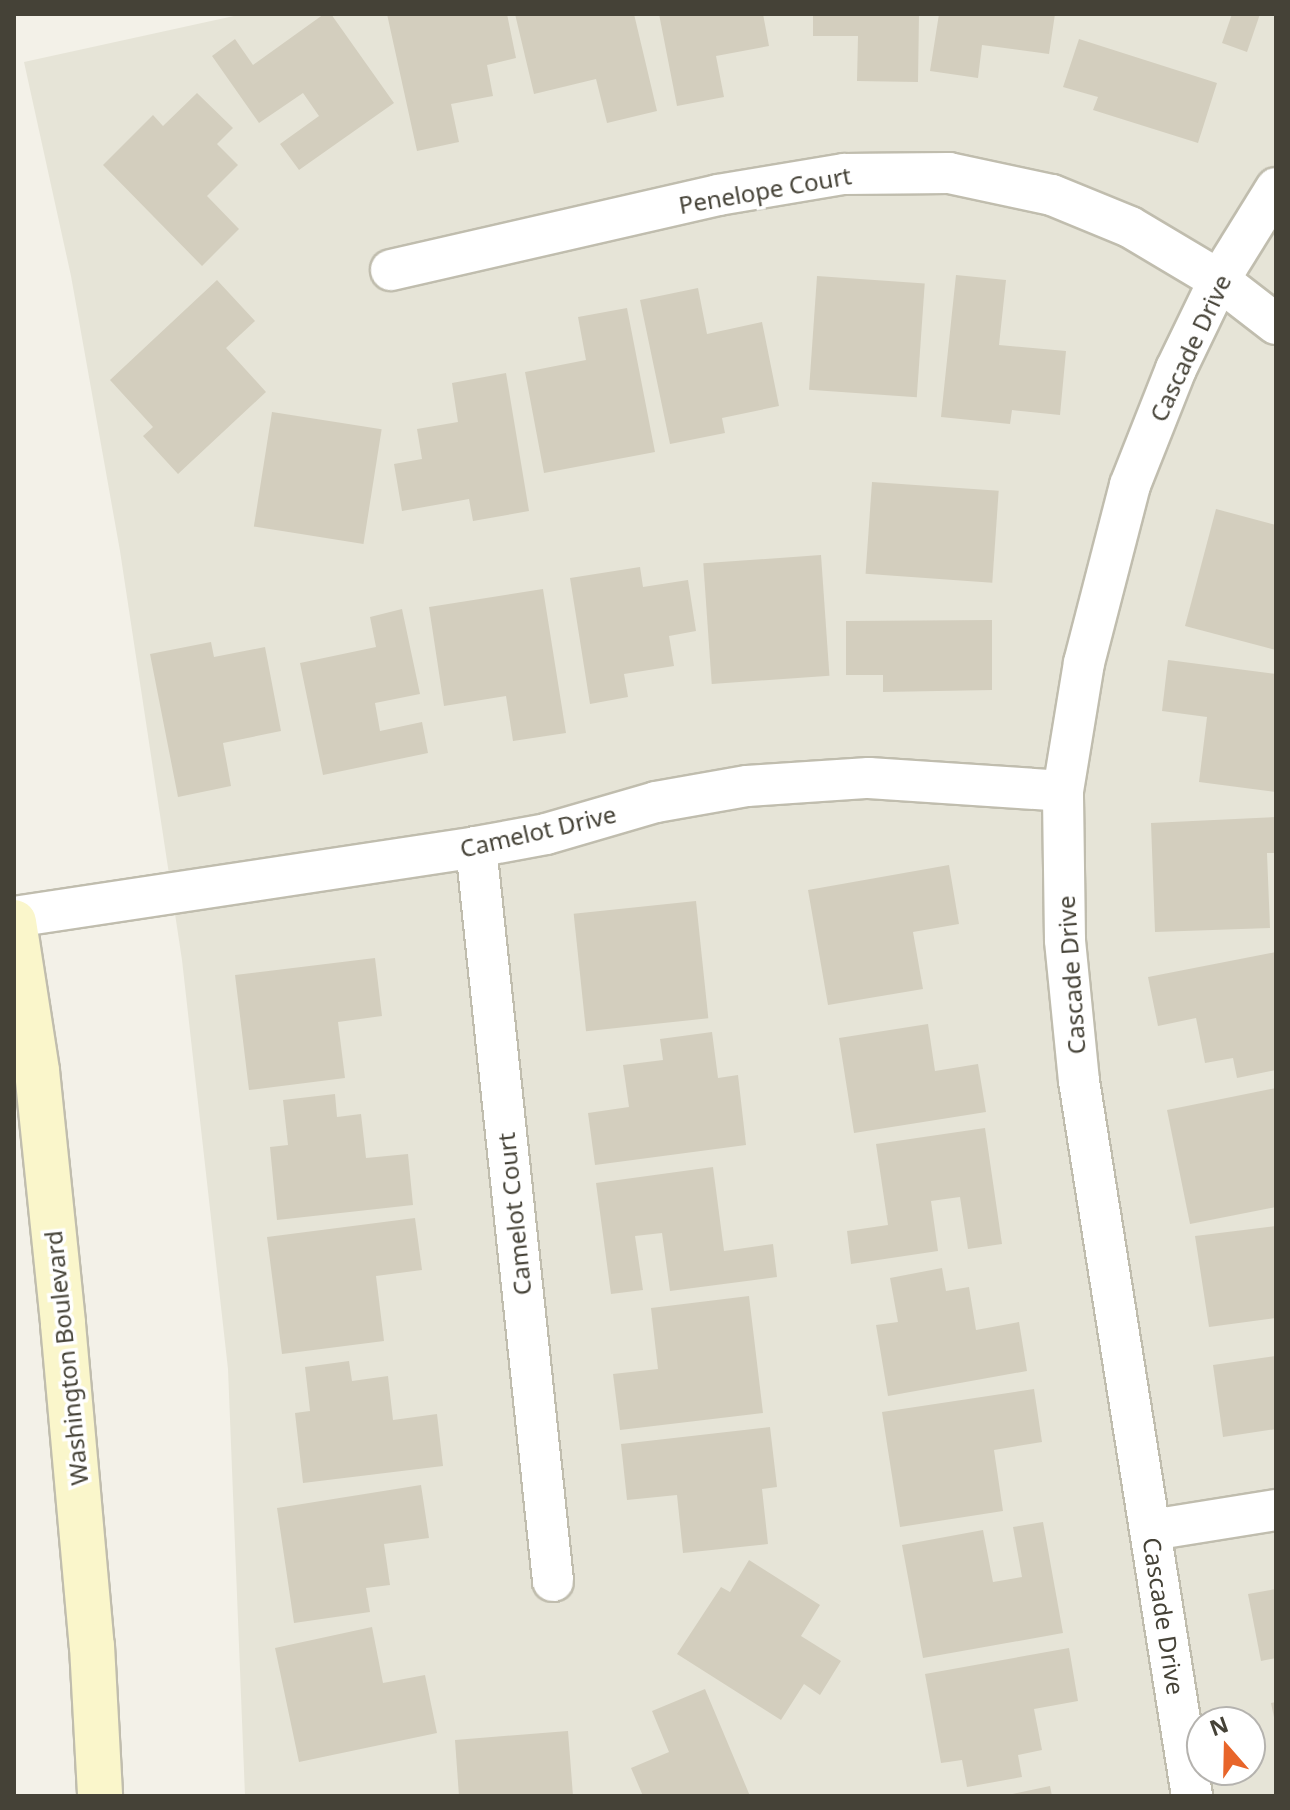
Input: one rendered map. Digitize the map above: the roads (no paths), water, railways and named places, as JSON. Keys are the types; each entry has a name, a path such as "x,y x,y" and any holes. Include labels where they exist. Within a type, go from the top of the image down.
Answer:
{"main road":[{"name":"Washington Boulevard","path":"14,920 37,1071 63,1324 92,1646 100,1796"}],"street":[{"name":"Penelope Court","path":"391,270 718,195 844,174 949,173 1052,195 1130,227 1219,280 1276,324"},
{"name":"Cascade Drive","path":"1192,1796 1079,1081 1065,940 1063,791 1084,663 1130,485 1176,369 1219,280 1276,188"},
{"name":"Camelot Drive","path":"14,920 476,847 546,834 656,802 747,786 869,778 1063,791"},
{"name":"Camelot Court","path":"476,847 553,1581"},
{"path":"1151,1530 1276,1510"}]}
